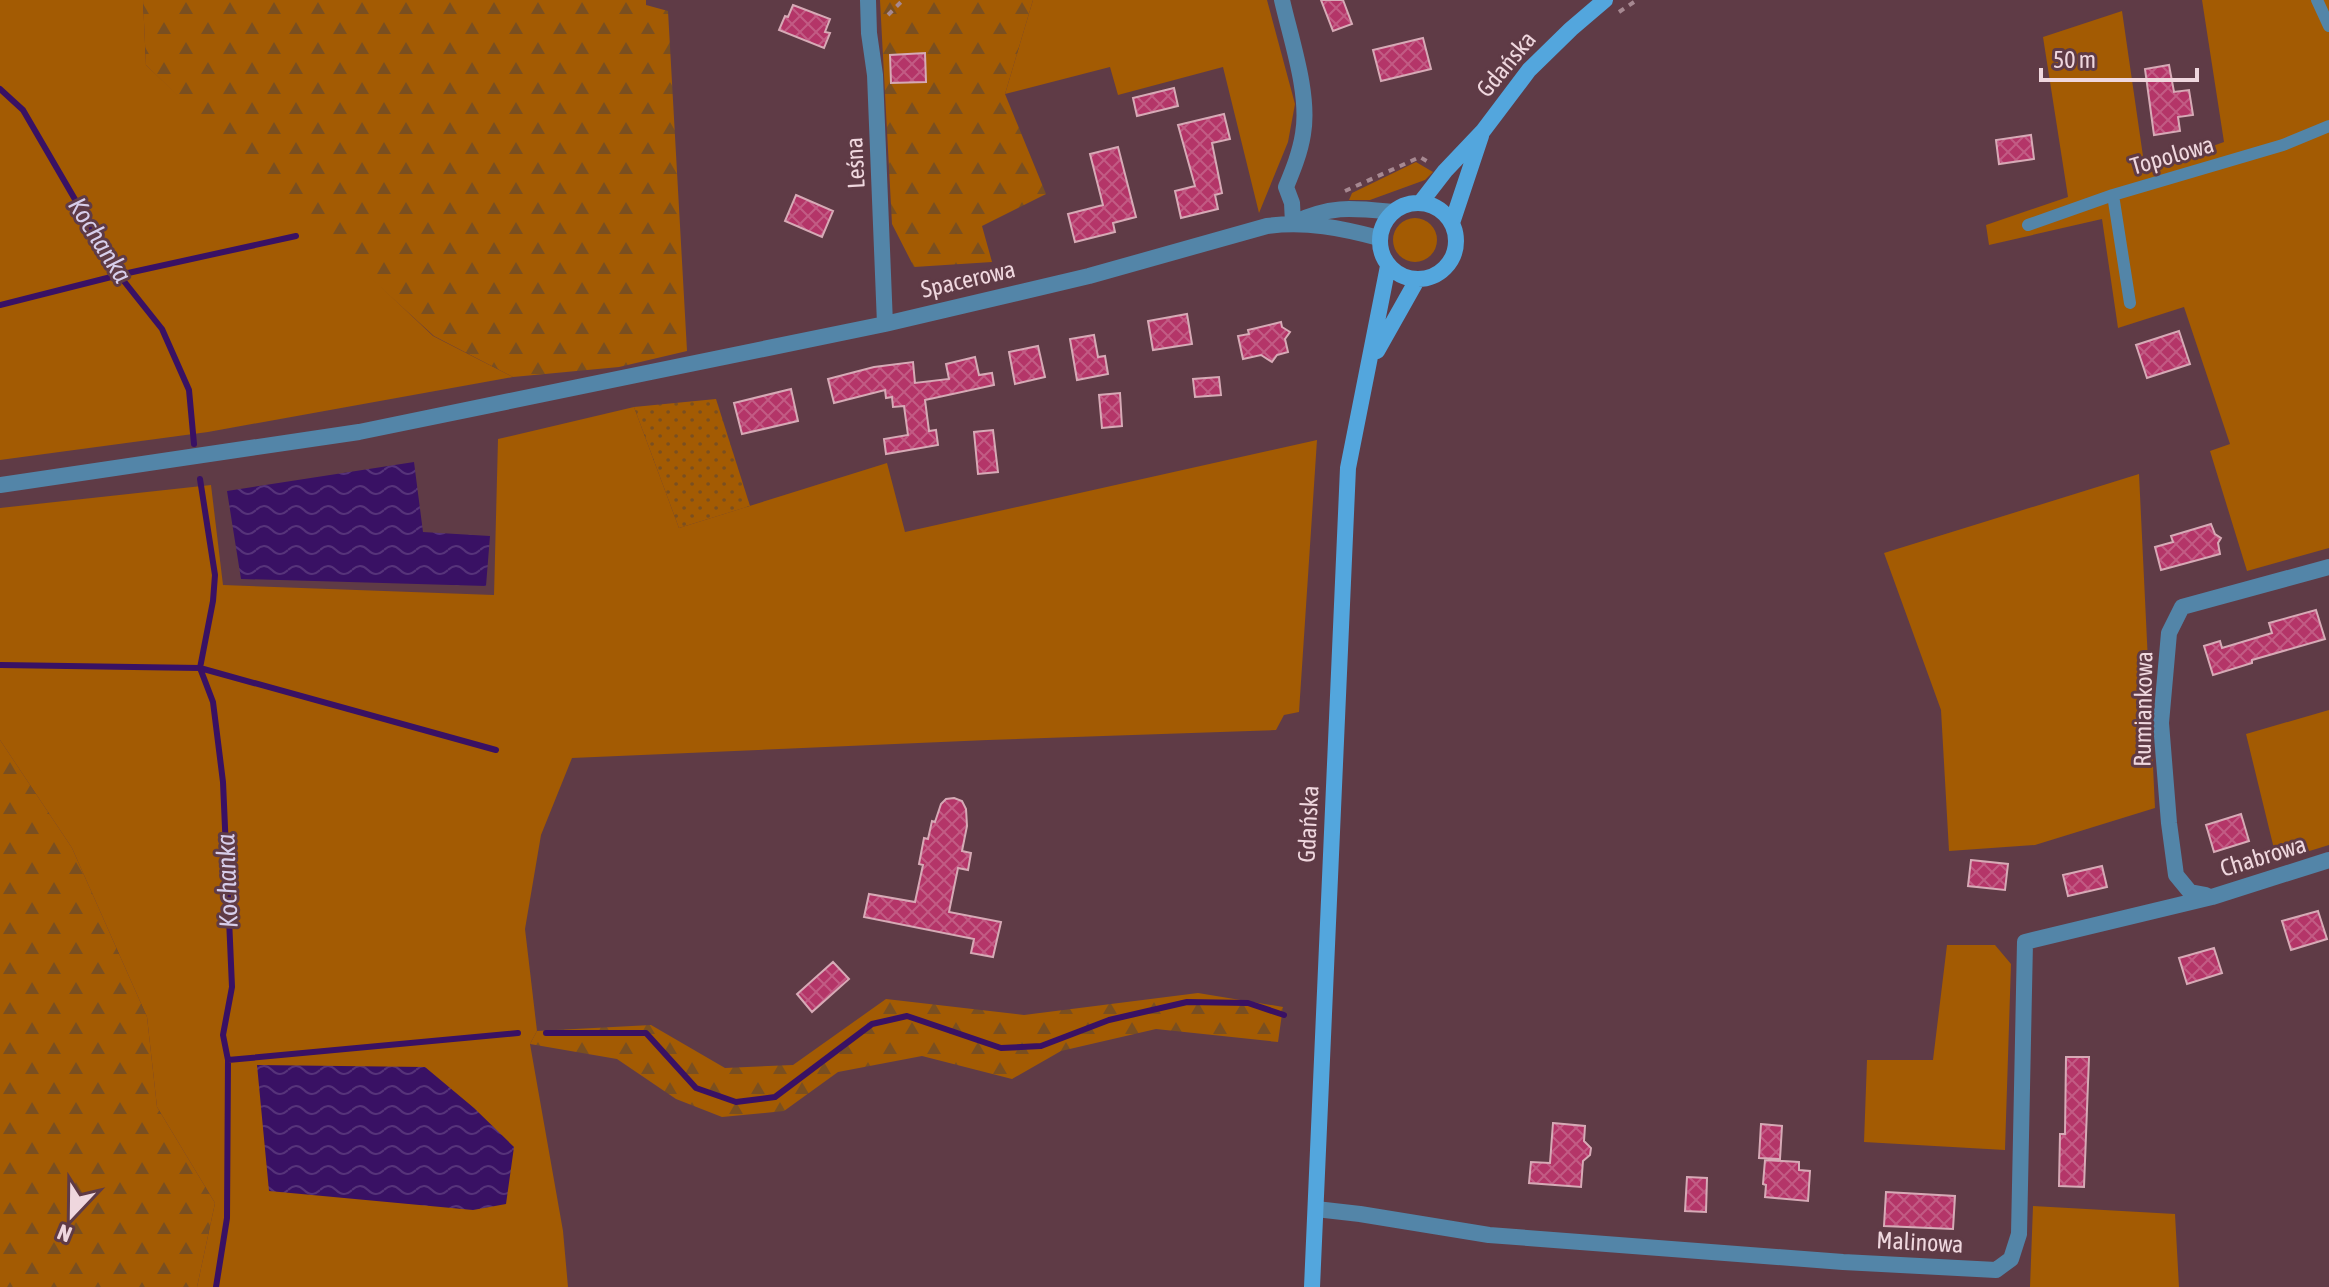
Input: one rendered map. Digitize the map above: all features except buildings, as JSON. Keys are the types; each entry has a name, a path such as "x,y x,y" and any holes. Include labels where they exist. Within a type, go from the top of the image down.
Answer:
{"main road":[{"name":"Gdańska","path":"1421,202 1483,131 1529,70 1596,3"},
{"name":"Gdańska","path":"1452,223 1483,131"},
{"path":"1421,202 1439,209 1452,223 1457,238 1455,254 1446,268 1433,277 1417,280 1401,276 1388,266 1381,253 1379,238 1383,224 1393,212 1411,203 1421,202"},
{"name":"Gdańska","path":"1312,1287 1348,468 1388,266"},
{"name":"Gdańska","path":"1369,366 1417,280"}],"street":[{"name":"Leśna","path":"868,0 875,75 885,324"},
{"path":"1282,0 1303,93 1304,131 1296,164 1286,187 1292,203 1293,223"},
{"name":"Spacerowa","path":"1293,223 1316,212 1342,209 1393,212"},
{"name":"Spacerowa","path":"0,485 359,432 885,324 1089,276 1267,226 1293,223 1348,230 1379,238"},
{"name":"Rumiankowa","path":"2212,897 2190,892 2176,875 2161,723 2169,633 2182,607 2329,567"},
{"name":"Chabrowa","path":"2212,897 2329,860"},
{"name":"Malinowa","path":"1316,1209 1489,1235 1843,1262 1996,1270 2011,1259 2019,1234 2025,942 2212,897"}],"lane":[{"path":"2317,0 2329,26"},
{"name":"Topolowa","path":"2028,225 2113,195 2283,145 2329,126"},
{"path":"2113,195 2130,303"}],"path":[{"path":"1614,15 1637,0"}],"green space":[{"path":"0,0 143,0 146,65 433,336 513,377 208,432 0,460"},
{"path":"143,0 646,0 646,5 668,11 687,351 619,367 513,377 434,336 285,200 146,65"},
{"path":"880,0 1033,0 1005,94 1046,194 982,226 992,262 914,267 892,224"},
{"path":"1033,0 1267,0 1295,104 1288,142 1259,213 1223,67 1118,95 1110,67 1005,94"},
{"path":"2202,0 2329,0 2329,548 2247,571 2210,451 2230,444 2184,307 2118,328 2102,219 1989,245 1986,225 2068,197 2043,37 2122,11 2145,170 2224,142"},
{"path":"1416,162 1433,172 1425,180 1370,200 1349,200 1352,193"},
{"path":"1415,218 1431,224 1437,240 1431,256 1415,262 1399,256 1393,240 1399,224"},
{"path":"716,399 750,506 679,528 634,407"},
{"path":"634,407 679,528 887,463 905,532 1317,440 1299,712 1284,715 1276,730 572,758 541,835 525,929 537,1031 530,1044 563,1231 568,1287 197,1287 215,1203 157,1107 147,1017 72,848 0,740 0,508 211,485 223,585 494,595 498,439"},
{"path":"2139,474 2155,808 2035,845 1949,851 1941,710 1884,553"},
{"path":"2329,710 2329,845 2277,861 2246,734"},
{"path":"0,740 72,848 147,1017 157,1107 215,1203 197,1287 0,1287"},
{"path":"1947,945 1995,945 2011,964 2005,1150 1864,1142 1867,1060 1933,1060"},
{"path":"1198,993 1283,1007 1278,1042 1156,1029 1061,1051 1012,1079 922,1056 838,1072 784,1111 722,1117 676,1099 617,1059 530,1044 537,1031 651,1025 725,1068 793,1065 886,999 1024,1015"},
{"path":"2033,1206 2175,1214 2179,1287 2030,1287"}],"water":[{"path":"414,462 423,532 490,536 486,586 241,579 227,491"},
{"path":"257,1065 425,1067 514,1147 506,1204 473,1210 269,1191"}],"waterway":[{"name":"Kochanka","path":"0,89 23,110 119,275 162,329 189,390 194,444"},
{"path":"0,305 296,236"},
{"name":"Kochanka","path":"200,479 215,575 200,668 213,702 223,782 232,987 223,1035 228,1060 227,1218 216,1287"},
{"path":"1,665 200,668 496,750"},
{"path":"546,1033 646,1033 696,1088 736,1102 775,1097 872,1024 907,1016 1001,1048 1041,1046 1109,1020 1187,1002 1248,1003 1284,1015"},
{"path":"228,1060 518,1033"}]}
